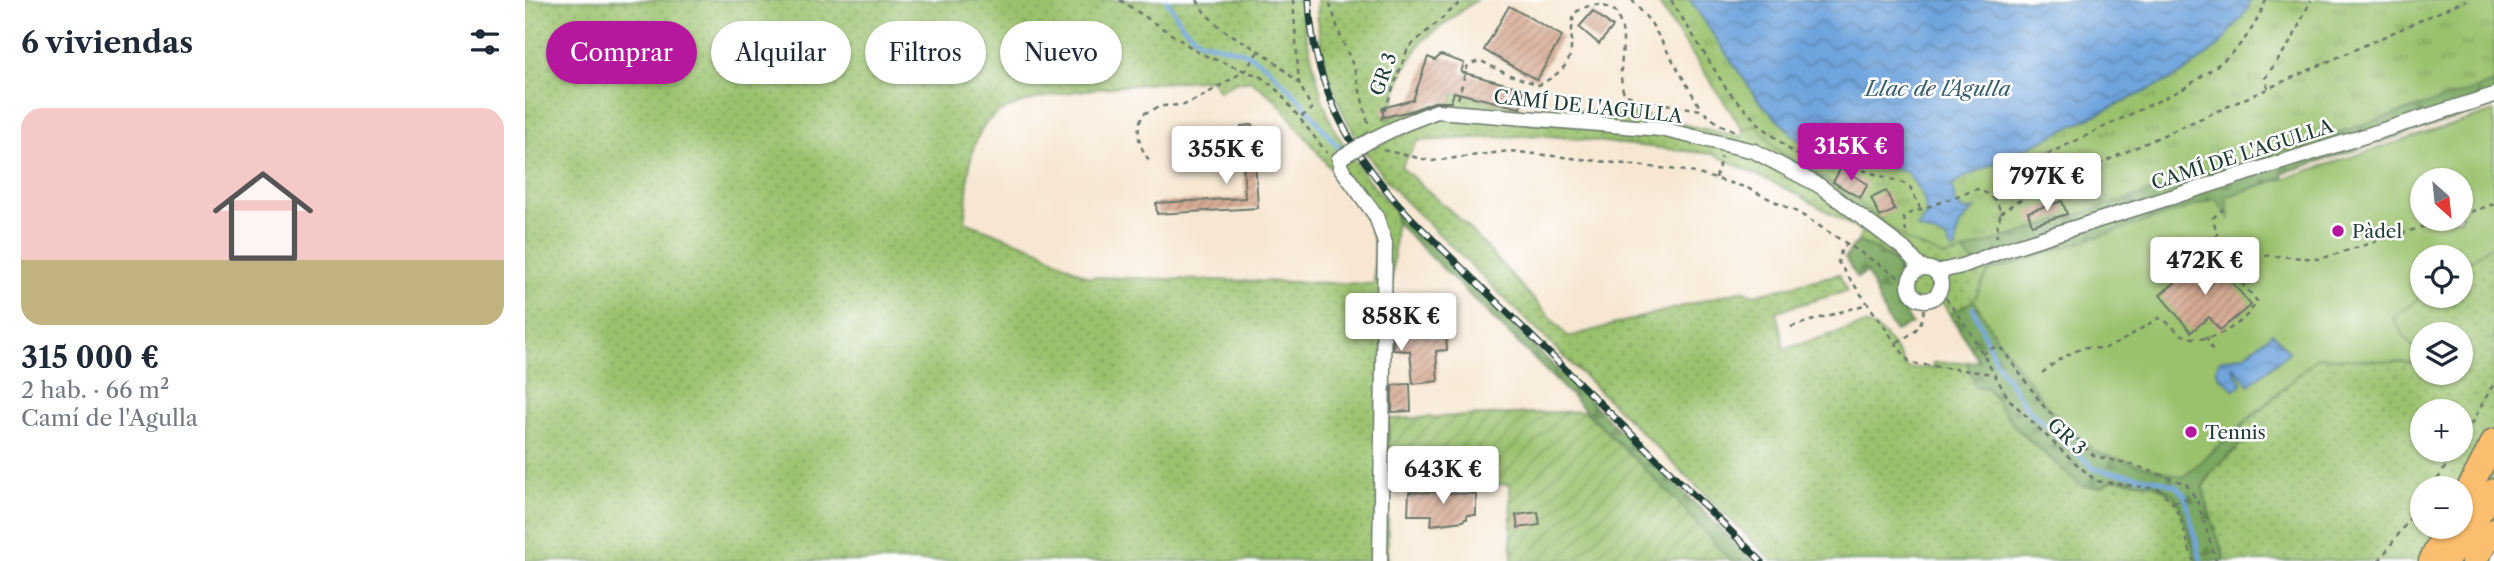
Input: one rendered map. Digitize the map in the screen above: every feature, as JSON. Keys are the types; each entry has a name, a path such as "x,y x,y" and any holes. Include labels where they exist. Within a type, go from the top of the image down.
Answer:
{"highway":[{"path":"2473,481 2494,442"},
{"path":"2446,561 2494,491"},
{"path":"2473,561 2494,531"},
{"path":"2431,561 2441,539"}],"street":[{"name":"CAMÍ DE L'AGULLA","path":"1939,282 1962,266 2000,251 2494,95"},
{"name":"CAMÍ DE L'AGULLA","path":"1342,157 1404,124 1437,111 1661,129 1754,151 1820,186 1905,249 1914,275"},
{"path":"1342,157 1341,168 1376,216 1385,243 1380,561"},
{"path":"1929,268 1939,282 1933,298 1925,300 1913,295 1914,275 1929,268"}],"path":[{"path":"1120,0 1201,54 1261,77 1279,92 1326,153 1342,157"},
{"path":"1197,0 1205,13 1221,29 1259,50 1299,83"},
{"path":"1293,0 1299,83 1312,109 1301,118"},
{"name":"GR 3","path":"1371,140 1408,48 1464,0"},
{"path":"1632,0 1651,23 1701,110 1719,124 1742,134"},
{"path":"1671,0 1727,90 1752,117 1789,149 1807,162 1853,167 1910,187 1920,208"},
{"path":"1991,194 1999,183 2023,166 2183,89 2236,52 2259,18 2266,0"},
{"path":"2268,89 2265,78 2292,40 2311,0"},
{"path":"1998,241 1995,229 2000,213 2016,202 2466,0"},
{"path":"1330,4 1354,67 1371,140 1382,150 1432,161 1509,151 1687,171 1745,187 1799,212 1848,243 1914,275"},
{"path":"1533,109 1539,85 1557,75 1570,58 1574,13 1591,4 1601,4 1615,11 1621,24 1623,38 1620,82 1624,94 1631,98 1701,110"},
{"path":"1149,160 1139,144 1139,122 1143,114 1161,106 1184,105 1246,70 1259,50"},
{"path":"1459,93 1467,67 1481,61 1539,85"},
{"path":"1716,179 1723,144"},
{"path":"1907,234 1904,218 1920,208 1977,189 1991,194 2000,213"},
{"path":"2473,211 2494,204"},
{"path":"2042,373 2060,359 2084,348 2103,349 2120,342 2158,318 2168,321 2182,334 2194,338 2222,334 2250,314 2257,301 2215,252 2217,234 2213,218 2223,209"},
{"path":"2215,252 2320,259 2410,231"},
{"path":"1848,243 1841,251 1838,262 1910,363 1973,369 1994,374"},
{"name":"GR 3","path":"1939,282 1984,353 2008,398 2096,481 2159,489 2173,503"},
{"path":"1896,342 1912,334 1924,321 1925,300"},
{"path":"1791,327 1867,304"},
{"path":"2206,336 2214,353"},
{"path":"1984,353 1994,347 2002,349 2045,408 2094,456 2134,465 2186,484 2195,496 2216,561"},
{"path":"2473,421 2494,383"},
{"path":"2193,561 2173,503 2195,496"},
{"path":"2379,561 2410,518"}],"green space":[{"path":"525,0 1302,0 1302,19 1323,102 1334,129 1365,176 1395,211 1387,352 1388,561 525,561","holes":["1211,79 1219,91 1234,83 1250,80 1275,99 1358,203 1369,224 1375,246 1374,284 1088,277 1037,249 965,222 970,164 975,142 987,122 1007,109 1032,100 1062,94 1129,85"]},
{"path":"1317,0 1476,0 1422,41 1403,71 1388,119 1397,114 1451,102 1454,92 1519,109 1627,112 1742,137 1743,130 1757,124 1775,148 1944,257 1963,251 1988,272 1974,300 1950,315 1942,302 1914,305 1900,290 1895,263 1884,253 1858,241 1862,232 1795,193 1713,154 1541,135 1418,141 1401,167 1463,222 1568,337 1742,290 1754,295 1839,274 1847,291 1777,311 1784,349 1865,324 1885,336 1907,368 1935,368 1933,363 1967,362 1975,386 1987,388 2017,429 2082,486 2100,487 2115,479 2153,484 2172,494 2180,504 2197,561 1773,561 1399,195 1366,152 1340,105 1323,54"},
{"path":"1656,0 2494,0 2494,83 1944,257 1907,241 1839,188 1775,148 1757,125 1743,130"},
{"path":"2494,83 2494,106 2283,173 2284,177 2226,197 2231,222 2216,199 1988,272 1963,251"},
{"path":"2494,111 2494,243 2473,259 2473,245 2410,245 2410,305 2392,318 2410,344 2410,363 2318,357 2183,477 2095,452 2048,407 1995,335 1974,300 1988,272 2216,199 2230,220 2226,197"},
{"path":"1395,211 1754,561 1731,561 1674,498 1396,222"},
{"path":"1858,241 1886,256 1898,268 1900,286 1896,298 1912,324 1895,331 1867,272 1857,278 1845,257"},
{"path":"2494,243 2494,561 2225,561 2203,487 2212,471 2236,450 2239,429 2318,357 2410,363 2410,385 2473,385 2473,322 2410,322 2410,344 2392,318 2410,305 2410,308 2473,308 2473,259"},
{"path":"1974,300 1995,335 2048,407 2095,452 2183,477 2239,429 2242,443 2212,471 2203,487 2225,561 2197,561 2180,504 2172,494 2150,483 2115,479 2100,487 2082,486 2017,429 1987,388 1975,386 1967,362 1979,361 1950,315"},
{"path":"1585,411 1674,498 1729,559 1512,561 1510,484 1388,490 1389,419"}],"water":[{"name":"Llac de l'Agulla","path":"1690,0 2250,0 2248,9 2219,46 2180,75 1959,180 1952,187 1956,204 1964,211 1975,209 1959,226 1956,249 1952,250 1945,238 1917,228 1926,214 1926,207 1921,193 1907,172 1838,157 1798,140 1758,100"},
{"path":"2273,333 2289,352 2249,385 2233,366 2242,384 2235,390 2219,376 2216,369 2220,360 2245,355"}],"building":[{"path":"1509,6 1562,36 1537,80 1484,50"},
{"path":"1593,11 1613,27 1599,44 1579,27"},
{"path":"1441,55 1464,63 1461,72 1524,89 1520,108 1454,92 1451,102 1434,102 1384,117 1382,108 1413,100 1428,57 1435,60"},
{"path":"1253,125 1258,208 1157,214 1156,203 1245,198 1241,126"},
{"path":"1211,139 1213,168 1197,170 1195,140"},
{"path":"1841,168 1868,184 1860,198 1833,182"},
{"path":"1886,191 1895,210 1880,217 1871,198"},
{"path":"2062,201 2067,214 2032,225 2028,212"},
{"path":"2209,255 2251,305 2220,330 2209,317 2191,332 2160,295"},
{"path":"1432,328 1432,335 1446,334 1447,350 1436,351 1438,381 1413,384 1410,351 1393,350 1393,332 1420,333 1419,329"},
{"path":"1410,384 1411,411 1392,412 1392,385"},
{"path":"1409,492 1476,494 1476,515 1467,515 1467,519 1463,521 1431,525 1432,515 1408,515"},
{"path":"1538,512 1540,525 1518,528 1516,515"}],"waterway":[{"path":"1167,0 1183,26 1200,41 1244,52 1267,66 1303,103 1336,145 1342,149 1345,147"},
{"path":"1973,308 1995,361 2027,408 2095,469 2159,480 2177,487 2185,495 2201,561"}],"railway":[{"path":"1309,0 1312,34 1329,96 1358,151 1396,202 1761,561"}],"place":[{"name":"Pàdel","path":"2338,231"},
{"name":"Tennis","path":"2191,432"}]}
